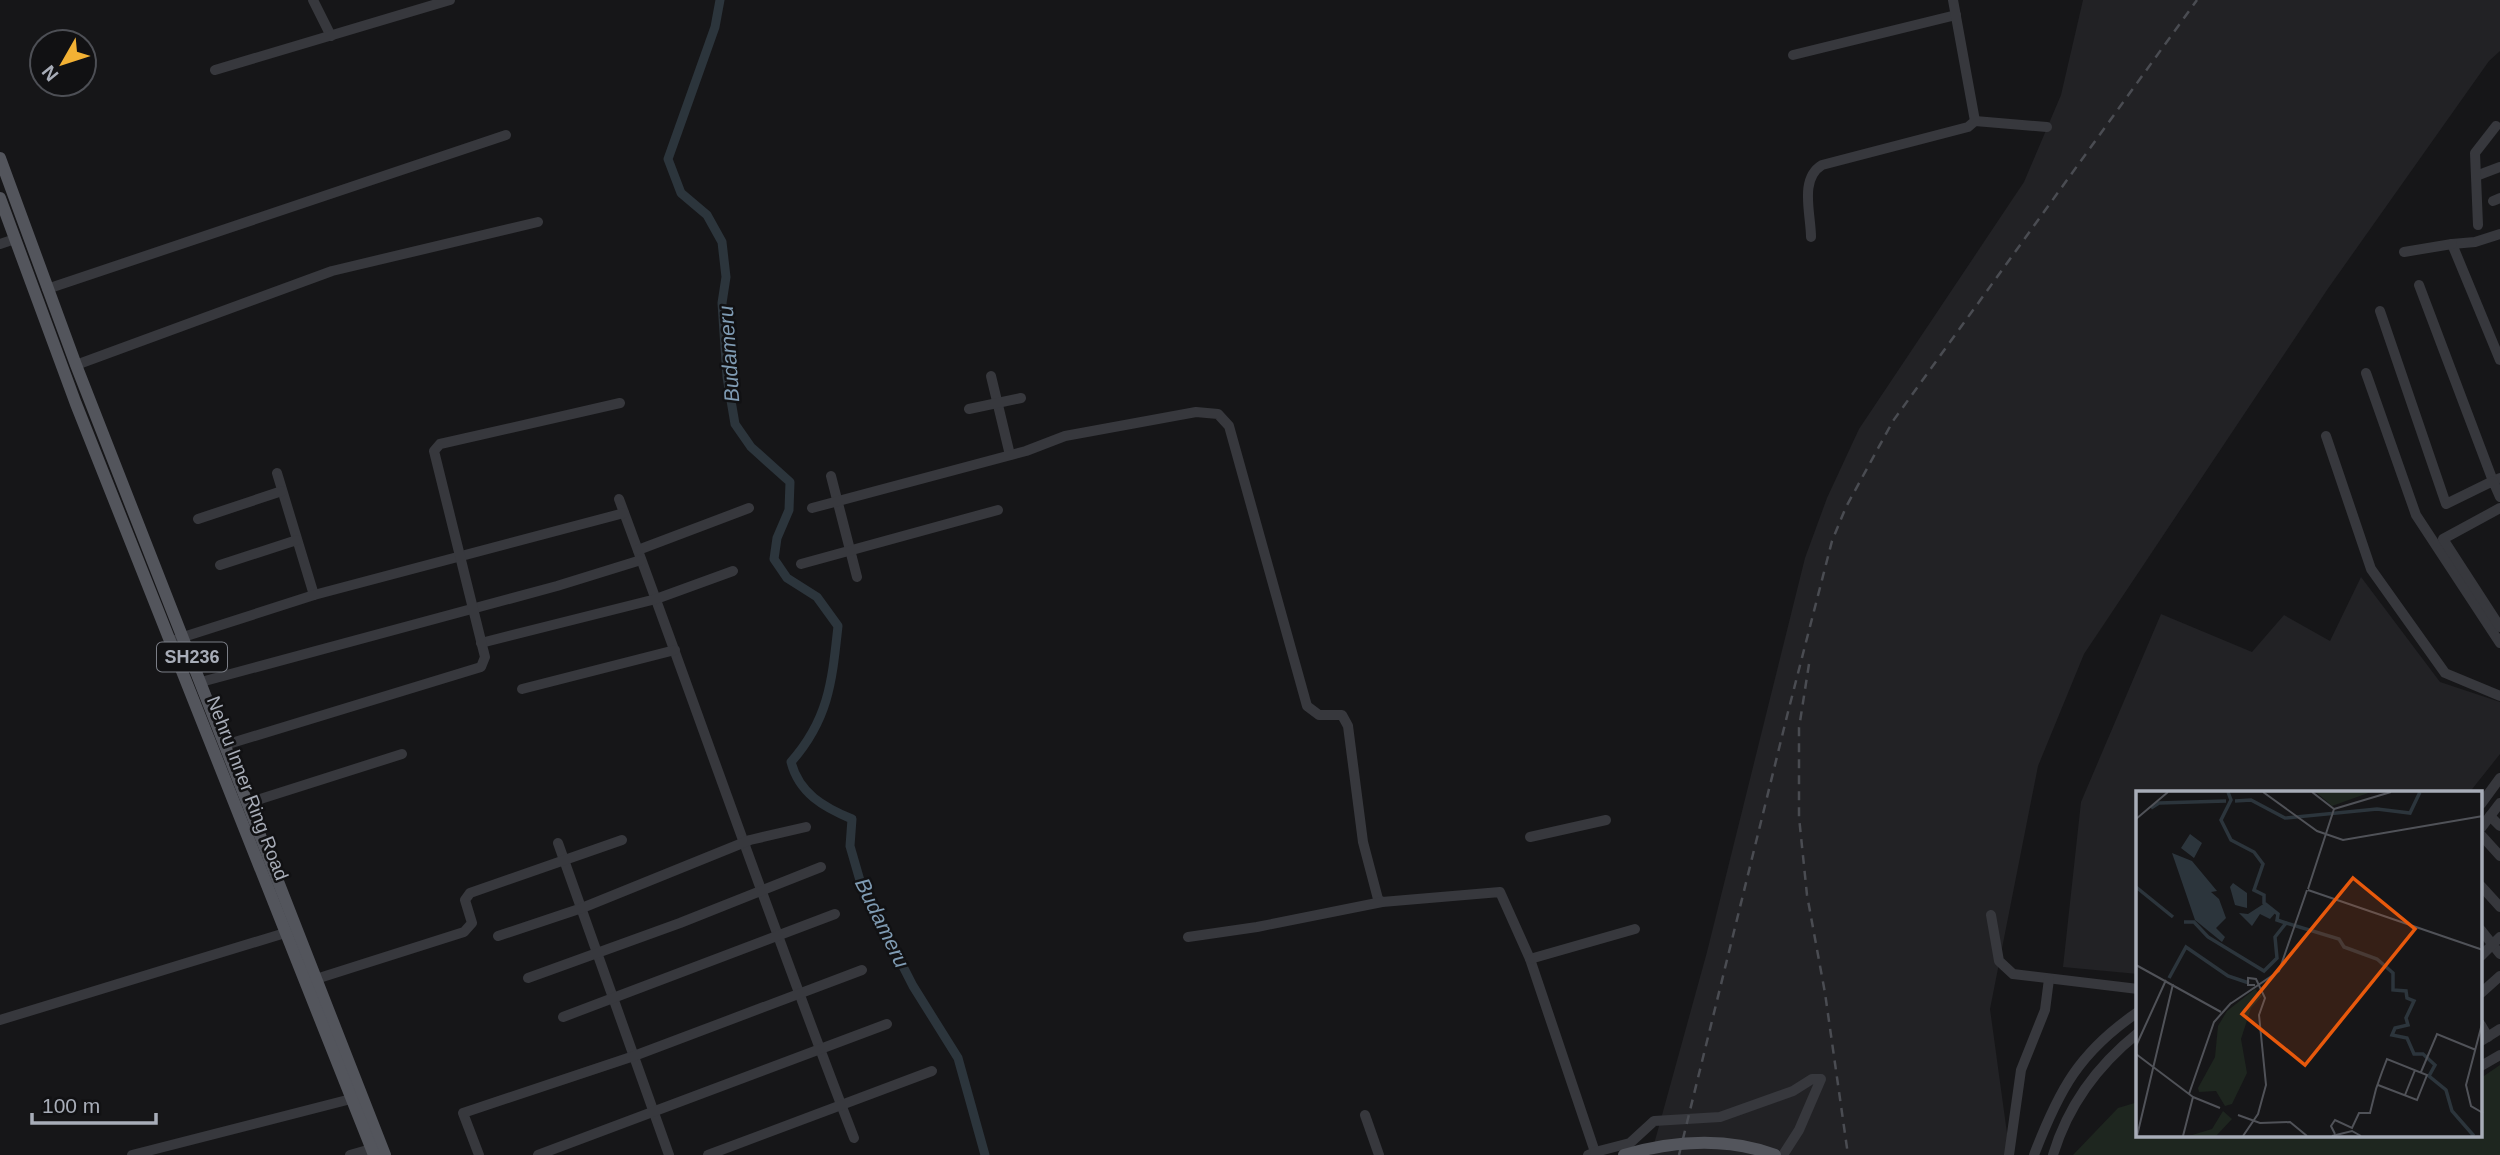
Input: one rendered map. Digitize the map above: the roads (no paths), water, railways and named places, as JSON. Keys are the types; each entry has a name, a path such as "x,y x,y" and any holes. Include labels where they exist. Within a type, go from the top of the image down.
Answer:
{"main road":[{"name":"SH236","path":"0,158 76,365 184,636 384,1155"},
{"name":"Nehru Inner Ring Road","path":"0,198 170,641 373,1152"},
{"path":"1624,1155 1689,1142 1741,1146 1775,1155"}],"street":[{"path":"313,0 331,36"},
{"path":"215,70 450,0"},
{"path":"1953,0 1975,121"},
{"path":"1793,55 1956,15"},
{"path":"1811,237 1808,181 1814,170 1822,165 1968,127 1975,121 2047,127"},
{"path":"2478,225 2476,153 2499,126"},
{"path":"47,289 506,135"},
{"path":"2476,176 2500,167"},
{"path":"76,365 332,271 538,222"},
{"path":"2404,252 2475,242 2500,234"},
{"path":"0,244 15,239"},
{"path":"2452,244 2500,360"},
{"path":"2419,285 2496,479 2500,497"},
{"path":"2380,311 2446,504 2496,479"},
{"path":"2365,373 2416,515 2500,643"},
{"path":"991,376 1010,455"},
{"path":"969,409 1021,398"},
{"path":"225,745 476,670 484,663 481,643 433,455 437,447 569,412 620,403"},
{"path":"812,508 1010,455 1065,436 1196,412 1210,411 1224,419 1307,706 1319,715 1342,715 1348,726 1363,842 1378,899 1382,902"},
{"path":"2326,436 2367,563 2445,673 2500,696"},
{"path":"277,472 314,595"},
{"path":"831,476 857,577"},
{"path":"198,519 282,491"},
{"path":"619,499 763,890 797,993 854,1138"},
{"path":"201,682 471,607 557,586 640,555 750,508"},
{"path":"2500,508 2443,539 2500,626"},
{"path":"801,564 998,510"},
{"path":"170,641 314,595 624,513"},
{"path":"220,565 297,540"},
{"path":"481,643 656,599 733,571"},
{"path":"522,689 675,650"},
{"path":"248,803 402,754"},
{"path":"2482,803 2500,778"},
{"path":"2482,827 2500,803"},
{"path":"2490,816 2500,826"},
{"path":"1530,837 1606,820"},
{"path":"498,936 582,908 745,842 806,827"},
{"path":"2482,836 2500,856"},
{"path":"316,979 464,932 472,923 465,900 470,893 622,840"},
{"path":"558,843 669,1155"},
{"path":"528,978 598,954 821,866"},
{"path":"2482,887 2500,907"},
{"path":"1188,937 1257,927 1382,902 1500,892 1530,958 1591,1154 1630,1143 1654,1121 1720,1117 1793,1091 1812,1079 1821,1079 1799,1130 1783,1155"},
{"path":"563,1017 835,914"},
{"path":"1991,915 1999,961 2013,974 2136,989"},
{"path":"1530,958 1635,929"},
{"path":"2482,931 2497,941 2500,954"},
{"path":"0,1020 285,933"},
{"path":"2482,955 2497,941"},
{"path":"479,1155 463,1113 634,1056 862,970"},
{"path":"2482,992 2500,975"},
{"path":"2009,1155 2021,1070 2045,1010 2049,979"},
{"path":"2034,1155 2068,1080 2087,1053 2136,1014"},
{"path":"538,1155 887,1024"},
{"path":"2484,1039 2500,1029"},
{"path":"2053,1155 2063,1125 2079,1096 2116,1051 2136,1035"},
{"path":"2482,1065 2500,1055"},
{"path":"708,1155 932,1071"},
{"path":"131,1155 351,1099"},
{"path":"1365,1115 1380,1155"},
{"path":"350,1155 373,1152"}],"waterway":[{"name":"Budameru","path":"720,0 715,27 668,159 681,193 707,215 722,242 726,277 722,303 727,377 735,424 751,447 790,482 789,510 777,538 774,559 787,578 817,597 838,626 831,682 821,715 804,746 791,762 800,782 814,798 852,819 850,846 861,884 913,986 958,1058 985,1155"}],"railway":[{"path":"1679,1155 1832,541 1846,507 1893,421 2197,0"},
{"path":"1809,664 1799,728 1799,817 1807,895 1825,993 1848,1155"}]}
